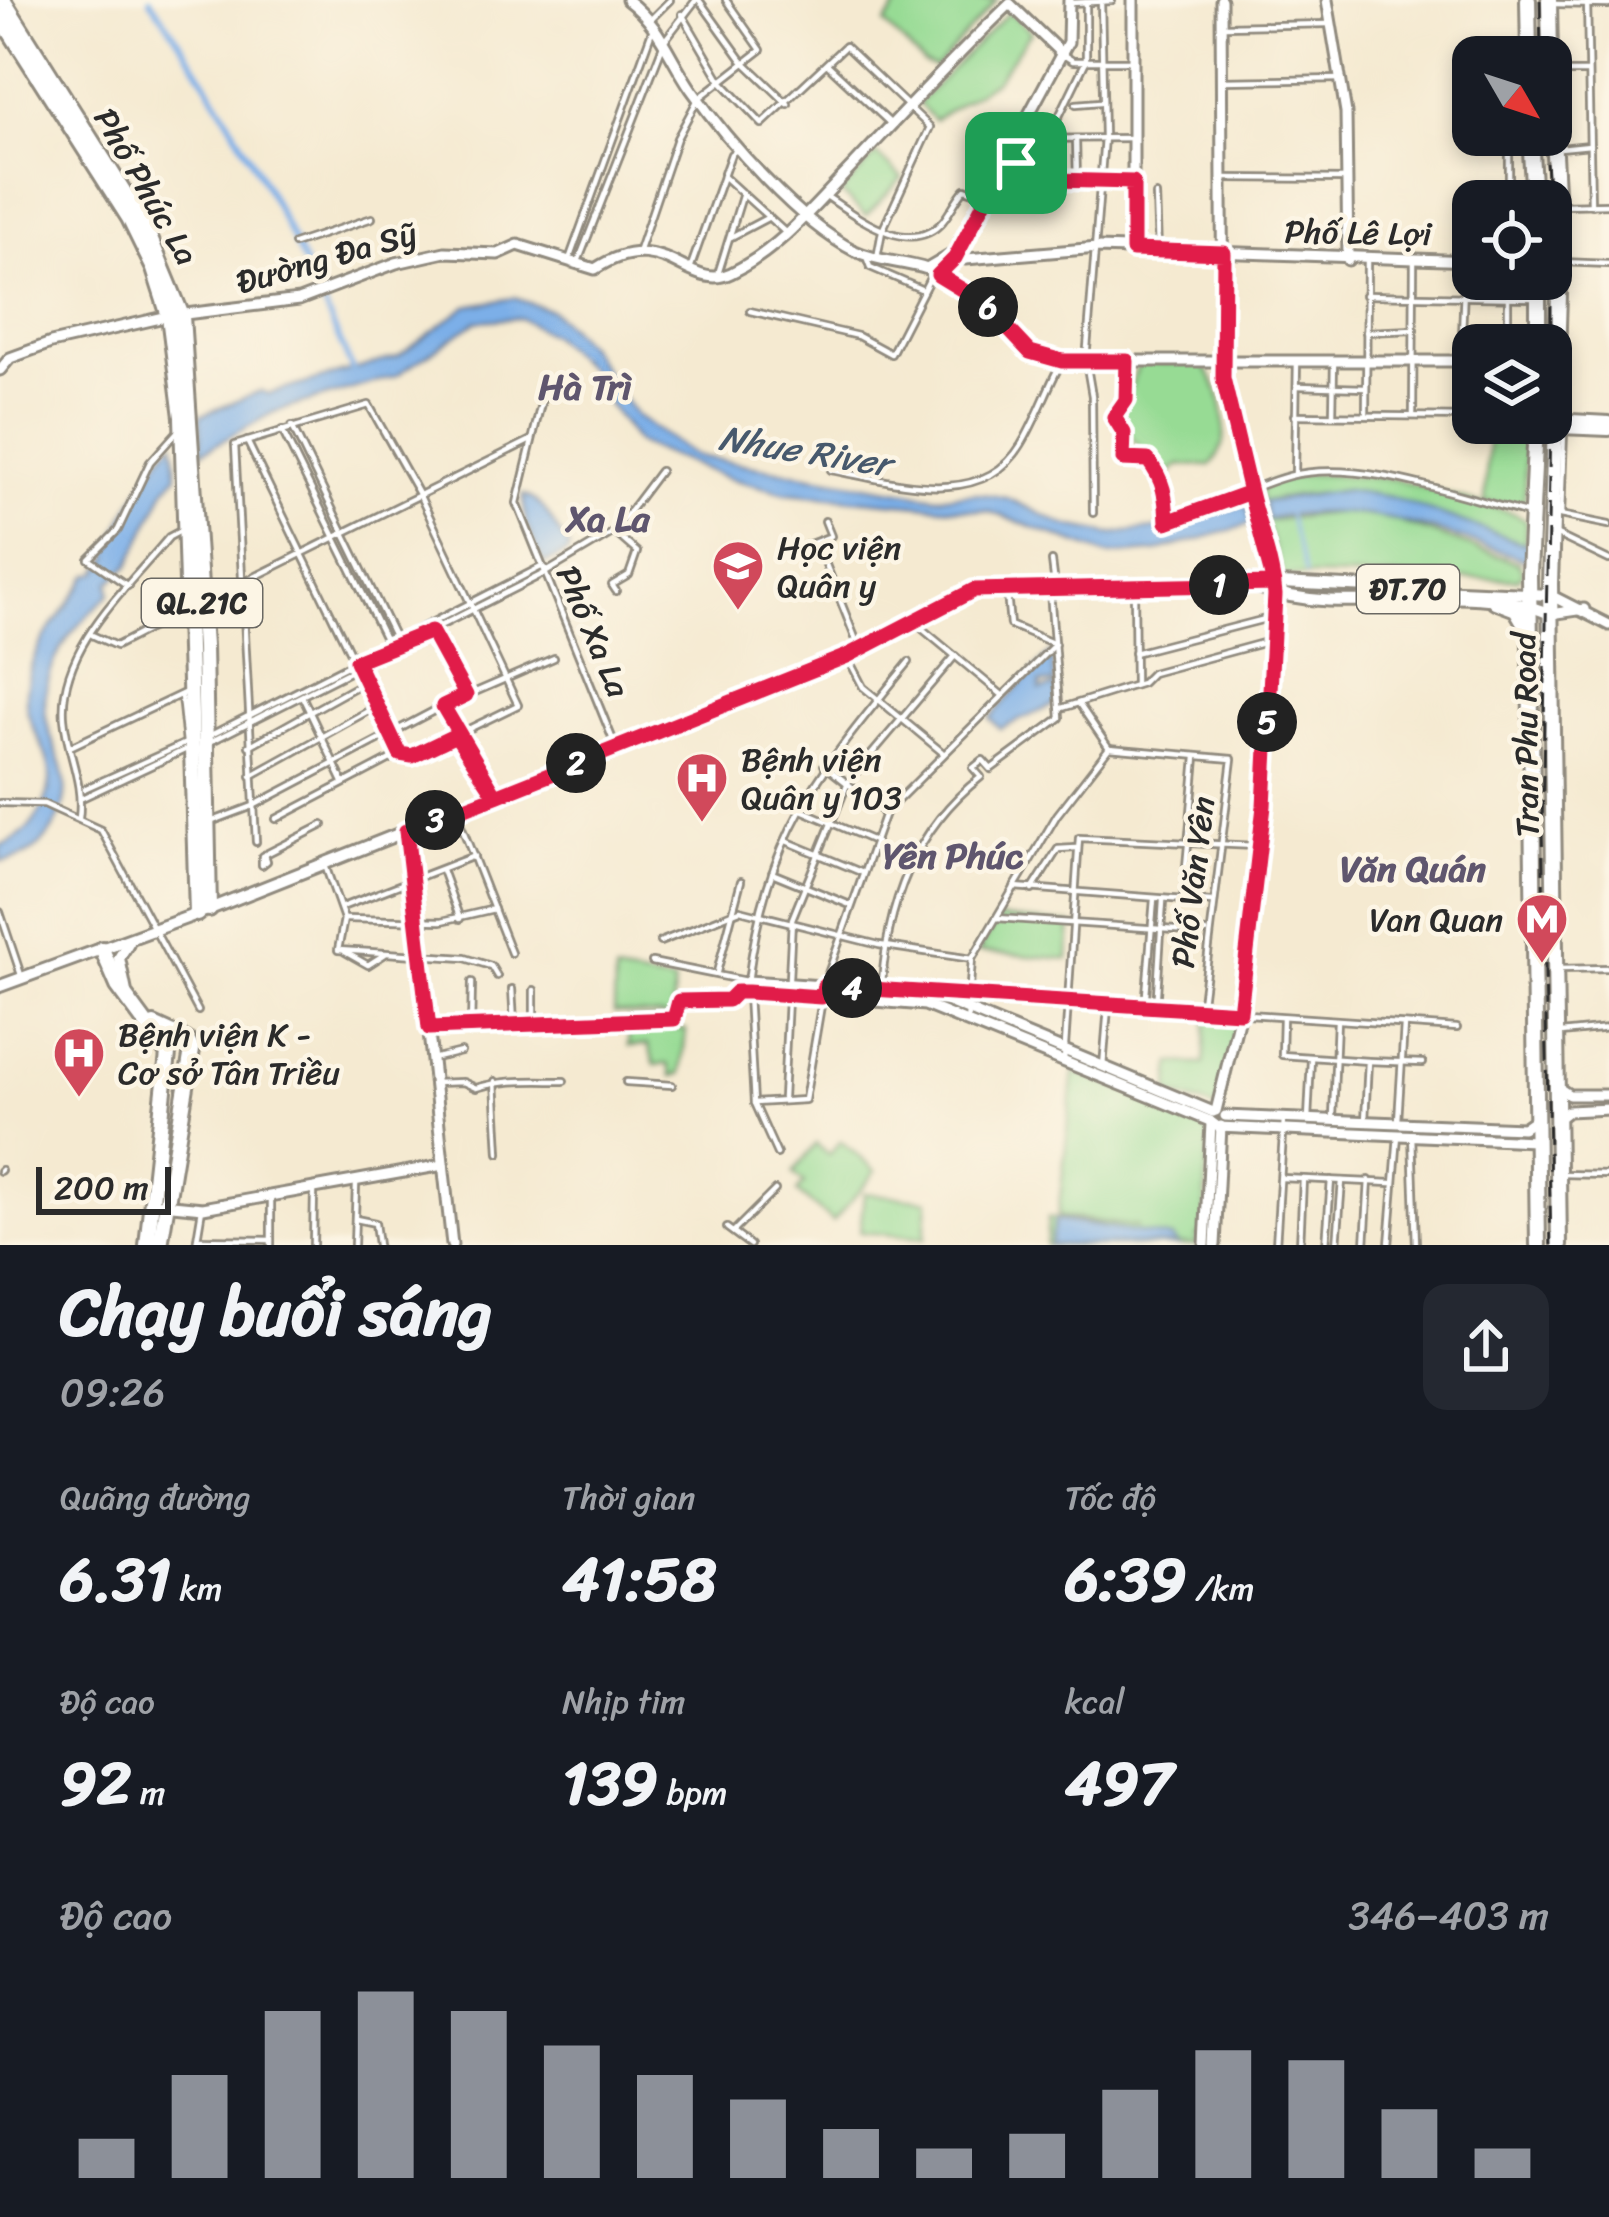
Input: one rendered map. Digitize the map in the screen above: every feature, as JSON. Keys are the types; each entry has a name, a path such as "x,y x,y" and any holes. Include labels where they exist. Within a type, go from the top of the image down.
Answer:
{"highway":[{"name":"Phố Phúc La","path":"3,0 138,234 176,316"},
{"path":"1529,36 1528,2 1549,2 1550,36"},
{"name":"Phố Phúc La","path":"0,16 85,130 153,240 176,316 185,415"},
{"name":"QL.21C","path":"185,415 203,911"},
{"name":"Tran Phu Road","path":"1533,444 1528,1131 1538,1245"},
{"name":"Tran Phu Road","path":"1559,444 1550,614 1554,969 1563,994 1555,1034 1559,1245"},
{"name":"QL.21C","path":"189,476 185,529 195,607 187,692 209,823 203,911"},
{"path":"1495,601 1521,613 1530,634"},
{"path":"1531,702 1552,703"},
{"path":"1531,722 1552,722"},
{"path":"1532,901 1554,900"},
{"path":"103,949 126,996 168,1054"},
{"path":"149,1023 192,1047"},
{"path":"163,1245 158,1211 168,1054 174,1042 192,1047"},
{"path":"145,1245 172,1168 192,1047"},
{"path":"1537,1217 1558,1215"}],"main road":[{"path":"1572,424 1609,426"},
{"name":"ĐT.70","path":"0,986 134,938 854,654 953,597 1052,585 1247,584 1323,593 1529,598 1550,614"},
{"name":"ĐT.70","path":"1373,594 1495,601 1529,598 1550,589"},
{"path":"126,996 119,958 134,938"}],"street":[{"path":"628,0 665,40 698,99 738,149 807,214 872,258 934,272 984,303 1030,352 1062,361 1452,361"},
{"path":"573,261 652,23 670,0"},
{"path":"573,261 665,40 698,0 742,60 788,104"},
{"path":"716,278 639,250 677,138 698,99 750,63 761,48 726,0"},
{"path":"1133,0 1133,250"},
{"path":"1205,1245 1218,1118 1240,1012 1258,846 1275,589 1223,378 1221,0"},
{"path":"1328,0 1341,79 1348,260"},
{"path":"1093,513 1092,396 1086,361 1087,303 1098,248 1104,137 1101,1"},
{"path":"750,311 859,336 891,354 922,290 952,258 987,197 1062,54 1068,42 1069,2 1112,1"},
{"path":"1086,2 1086,61 1049,136 1051,166 1055,180 1133,182"},
{"path":"1549,2 1609,5"},
{"path":"1588,3 1591,205"},
{"path":"716,278 788,234 1010,4 1062,54 1086,61 1132,61"},
{"path":"682,14 721,81 762,124 845,46 909,107 930,133 882,231 870,267 922,290"},
{"path":"1221,27 1334,24"},
{"path":"828,65 892,124"},
{"path":"1572,72 1589,72"},
{"path":"1221,81 1341,79"},
{"path":"1076,104 1102,101"},
{"path":"1076,136 1077,181"},
{"path":"1017,139 1134,138"},
{"path":"1572,147 1590,146"},
{"path":"690,268 723,176 738,149"},
{"path":"1007,159 1024,167 1051,166"},
{"path":"723,176 788,234"},
{"path":"1222,178 1347,179"},
{"path":"825,195 882,231 917,236 940,225 965,189 987,197"},
{"path":"716,278 742,193"},
{"path":"1156,195 1158,251"},
{"path":"1572,206 1609,204"},
{"path":"730,237 769,217"},
{"path":"294,244 372,218"},
{"name":"Đường Đa Sỹ","path":"0,370 26,350 176,316 299,299 396,263 445,252 498,254 518,245 595,269 620,253 639,250"},
{"name":"Phố Lê Lợi","path":"952,258 1098,248 1452,261"},
{"path":"1366,260 1366,415"},
{"path":"1413,415 1414,260"},
{"path":"1572,263 1609,264"},
{"path":"1365,295 1452,296"},
{"path":"1364,332 1414,330"},
{"path":"1209,360 1223,378"},
{"path":"1295,474 1297,360"},
{"path":"831,470 944,487 976,483 1021,446 1062,361"},
{"path":"1127,361 1126,400 1114,417 1124,433 1123,459 1148,460 1158,472 1166,490 1167,522 1251,496 1295,474 1394,479 1532,514"},
{"path":"1333,416 1334,361"},
{"path":"1296,386 1365,388"},
{"name":"Phố Xa La","path":"543,395 517,503 616,747"},
{"path":"256,842 235,445 369,405 419,494 518,705 412,756 400,754 276,819"},
{"path":"128,586 89,559 118,530 150,462 178,431 185,415"},
{"path":"1295,415 1452,416"},
{"path":"292,425 398,644"},
{"path":"282,430 389,648"},
{"path":"92,634 116,646 531,440"},
{"path":"247,441 400,754"},
{"path":"82,794 248,719 614,532 660,471"},
{"path":"1557,514 1609,525"},
{"path":"792,551 831,536 825,520"},
{"path":"80,818 82,794 64,721 68,666 169,537 185,529"},
{"path":"614,532 637,552 629,575 613,585 616,591"},
{"path":"1552,536 1609,560"},
{"path":"818,542 854,654 878,700 942,752"},
{"path":"882,996 890,912 935,823 981,777 974,768 983,760 991,769 1060,718 1052,561"},
{"path":"1134,586 1135,685"},
{"path":"1007,587 1010,626 1055,644"},
{"path":"1550,589 1609,626"},
{"path":"1550,614 1584,609"},
{"path":"1134,653 1273,616"},
{"path":"914,622 1001,694"},
{"path":"429,628 466,695"},
{"path":"1062,708 1135,685 1152,674 1270,641"},
{"path":"754,1103 805,1100 823,991 885,813 1055,644"},
{"path":"783,1099 792,919 848,782 955,656"},
{"path":"209,823 254,806 334,760 466,695 554,658"},
{"path":"777,1154 754,1103 748,986 756,912 799,808 824,765 909,662"},
{"path":"248,719 302,696 357,664"},
{"path":"249,746 364,682"},
{"path":"71,746 187,692"},
{"path":"302,696 343,782"},
{"path":"1079,704 1109,748 1196,757 1183,901"},
{"path":"251,776 378,706"},
{"path":"443,706 496,796"},
{"path":"969,1018 972,959 1068,799 1109,748"},
{"name":"Phố Văn Yên","path":"1196,757 1232,759 1207,932 1201,1011"},
{"path":"824,765 885,813"},
{"path":"0,803 44,804 80,818 110,843 198,1011"},
{"path":"799,808 876,842"},
{"path":"456,812 511,953"},
{"path":"265,855 323,825"},
{"path":"406,831 452,1245"},
{"path":"1064,1056 1079,838 1258,846"},
{"path":"786,841 863,873"},
{"path":"1032,891 1058,849 1076,848"},
{"path":"342,907 474,856"},
{"path":"324,862 344,919 338,950 484,963 497,976"},
{"path":"442,870 460,919"},
{"path":"772,873 851,906"},
{"path":"717,972 741,880"},
{"path":"1013,887 1211,902"},
{"path":"1145,1008 1154,899"},
{"path":"1156,1009 1163,900"},
{"path":"344,919 419,922 460,919 494,909"},
{"path":"660,942 723,920 730,912 756,912 884,945 972,959"},
{"path":"1,916 22,978"},
{"path":"998,918 1207,932"},
{"path":"652,962 717,972 748,986 882,996 925,1005 969,1018 1218,1118 1528,1131"},
{"path":"1554,969 1609,968"},
{"path":"471,1028 472,982"},
{"path":"429,1028 674,1019 679,1001 728,1000 748,986"},
{"path":"512,989 514,1023"},
{"path":"534,989 534,1024"},
{"path":"882,996 927,993 1457,1028"},
{"path":"927,993 969,1018"},
{"path":"1103,1066 1108,1007"},
{"path":"1283,1016 1282,1055 1423,1064"},
{"path":"1334,1120 1337,1020"},
{"path":"1389,1245 1404,1025"},
{"path":"1555,1034 1609,1028"},
{"path":"432,1059 461,1052"},
{"path":"1064,1056 1103,1066 1218,1118"},
{"path":"1308,1119 1311,1058"},
{"path":"1366,1121 1368,1061"},
{"path":"434,1083 463,1082 476,1088 495,1080 564,1082"},
{"path":"495,1080 499,1153"},
{"path":"626,1082 671,1085"},
{"path":"1555,1083 1574,1095 1609,1095"},
{"path":"1574,1095 1574,1110"},
{"path":"1556,1122 1574,1110 1609,1109"},
{"path":"1215,1245 1218,1118"},
{"path":"1284,1122 1366,1121 1412,1136 1528,1131"},
{"path":"1276,1245 1284,1122"},
{"path":"1412,1136 1416,1245"},
{"path":"158,1211 203,1208 443,1166"},
{"path":"1557,1174 1609,1175"},
{"path":"1282,1178 1392,1183"},
{"path":"354,1245 356,1179"},
{"path":"1300,1245 1303,1179"},
{"path":"1326,1245 1331,1180"},
{"path":"1337,1245 1342,1180"},
{"path":"1365,1245 1369,1180"},
{"path":"314,1186 314,1245"},
{"path":"750,1245 730,1230 775,1190"},
{"path":"203,1208 197,1242 271,1243 272,1193"},
{"path":"356,1219 375,1223 379,1245"},
{"path":"1328,1220 1339,1220"}],"green space":[{"path":"902,0 997,0 936,68 924,64 885,24"},
{"path":"1009,12 1031,32 996,80 934,120 918,103"},
{"path":"877,154 902,178 866,216 841,193"},
{"path":"1139,363 1202,363 1216,386 1224,414 1223,443 1210,466 1179,465 1165,477 1117,421"},
{"path":"1488,444 1526,444 1524,505 1485,502"},
{"path":"1309,474 1394,479 1516,514 1526,520 1525,545 1368,496 1337,493 1261,502 1260,492 1271,482"},
{"path":"1348,511 1388,518 1519,563 1523,573 1518,579 1283,576 1265,521"},
{"path":"998,918 1071,924 1068,959 978,952"},
{"path":"615,973 674,983 672,1017 614,1013"},
{"path":"1207,1011 1239,1013 1216,1109 1169,1093 1172,1063 1204,1064"},
{"path":"628,1020 673,1021 676,1029 686,1030 681,1074 672,1076 668,1064 655,1065 648,1045 629,1046"},
{"path":"1074,1072 1209,1123 1204,1235 1197,1235 1197,1245 1046,1245 1048,1218 1138,1227 1058,1216"},
{"path":"841,1141 876,1171 833,1222 797,1192 804,1183 793,1173 816,1144 829,1155"},
{"path":"864,1193 928,1200 925,1238 860,1232"}],"water":[{"path":"514,298 551,310 586,344 636,416 695,456 936,497 977,493 1007,498 1065,525 1109,534 1155,529 1246,504 1251,524 1155,552 1108,555 988,511 786,493 727,478 637,443 598,389 596,376 552,336 520,318 477,321 396,376 274,412 202,452 200,416 261,391 269,394 398,357 467,306"},
{"path":"174,441 177,475 165,489 130,564 110,583 110,594 71,634 51,671 45,706 64,776 61,814 38,847 0,861 0,845 31,826 49,791 49,766 26,705 32,663 88,575 97,573 109,558 134,499"},
{"path":"1346,490 1390,497 1529,545 1529,561 1432,529 1368,515 1302,514 1267,519 1263,502"},
{"path":"523,495 545,511 570,547 567,553 544,564 526,524"},
{"path":"1051,652 1055,683 1040,683 1040,690 1055,686 1058,703 1000,729 990,718"},
{"path":"1055,1220 1172,1238 1179,1245 1050,1245"}],"waterway":[{"path":"150,0 209,87 262,178 352,369"},
{"path":"1288,514 1306,575"}],"railway":[{"path":"1540,0 1541,36"},
{"path":"1546,156 1547,180"},
{"path":"1551,300 1551,324"},
{"path":"1550,444 1542,827 1551,1245"}],"place":[{"name":"Học viện Quân y","path":"738,612"},
{"name":"Bệnh viện Quân y 103","path":"702,824"},
{"name":"Van Quan","path":"1542,965"},
{"name":"Bệnh viện K - Cơ sở Tân Triều","path":"79,1099"}],"district":[{"name":"Hà Trì","path":"585,386"},
{"name":"Xa La","path":"608,518"},
{"name":"Yên Phúc","path":"953,855"},
{"name":"Văn Quán","path":"1413,868"}],"route":[{"path":"1016,163 1007,159 955,258 938,275 984,303 1012,336 1040,357 1127,361 1126,400 1114,417 1124,433 1123,459 1148,460 1158,472 1166,490 1167,522 1250,492 1265,546 1272,573 1274,584 1275,595 1264,806 1240,1012 1065,1005 824,986 821,997 736,992 728,1000 679,1001 674,1004 674,1019 583,1018 544,1025 429,1028 406,831 496,796 443,706 466,695 431,631 356,661 400,754 412,756 456,735 496,796 847,656 974,590 1055,584 1274,584 1265,546 1229,409 1223,378 1224,253 1133,250 1133,182 1055,180 1051,166 1016,163"}],"water label":[{"name":"Nhue River","path":"805,450"}]}
